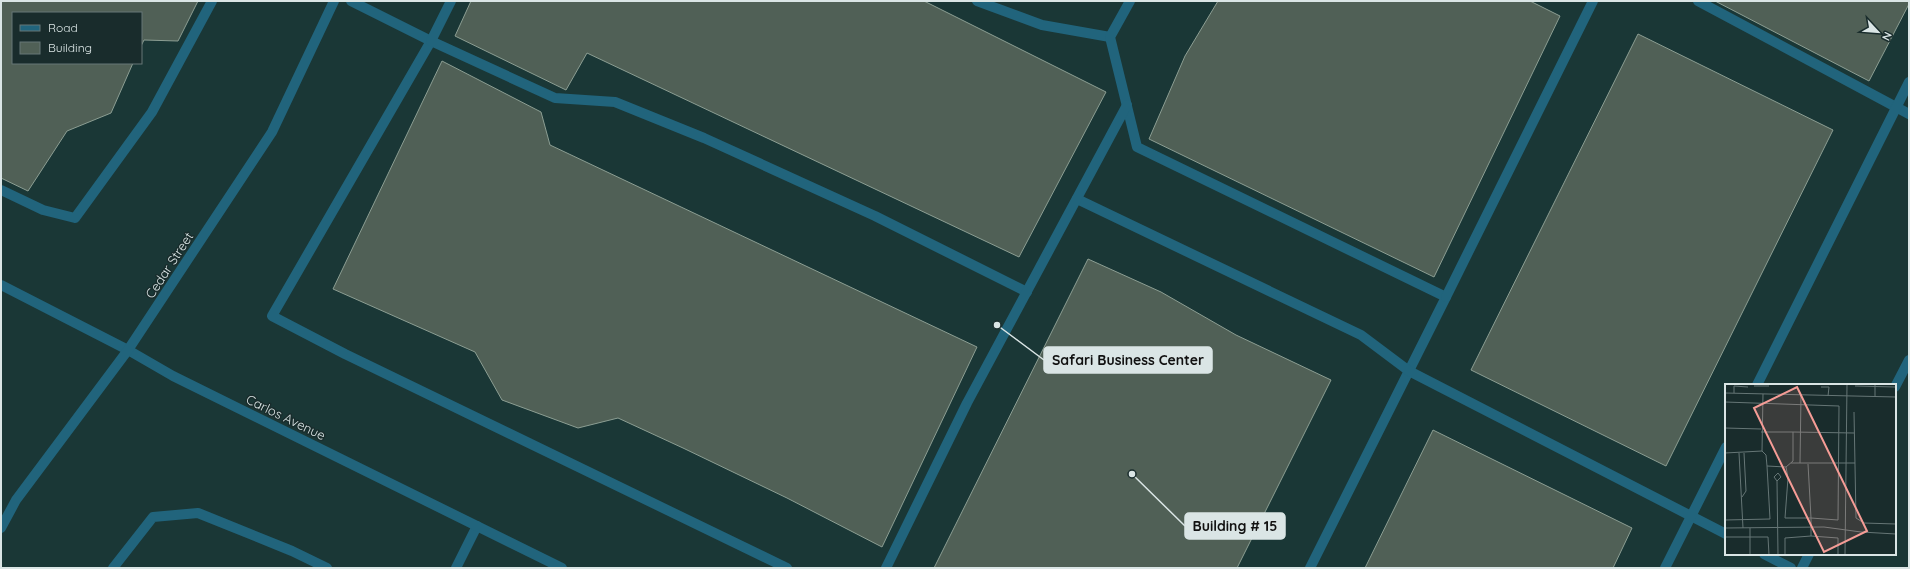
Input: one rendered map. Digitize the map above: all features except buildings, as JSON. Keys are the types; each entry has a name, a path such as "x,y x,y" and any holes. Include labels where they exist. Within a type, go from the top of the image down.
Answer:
{"street":[{"path":"1,190 42,210 75,218 152,112 212,1"},
{"name":"Cedar Street","path":"1,528 16,500 128,350 272,132 334,1"},
{"path":"351,1 431,41 555,98 615,102 704,138 875,216 1027,292"},
{"path":"451,1 431,41 272,316 346,354 787,568"},
{"path":"978,1 1042,25 1110,37"},
{"path":"1130,1 1110,37 1138,147 1446,297"},
{"path":"1310,568 1593,1"},
{"path":"1698,1 1909,114"},
{"path":"1758,384 1909,82"},
{"path":"886,568 967,403 1127,105"},
{"path":"1077,198 1361,335 1409,371 1725,533"},
{"name":"Carlos Avenue","path":"1,285 128,350 173,376 562,568"},
{"path":"1896,385 1909,360"},
{"path":"1665,568 1725,449"},
{"path":"113,568 153,517 198,513 292,551 327,568"},
{"path":"456,568 477,526"},
{"path":"1766,555 1791,568"},
{"path":"1802,568 1808,555"}],"shaded area":[{"path":"1,1 1909,1 1909,568 1,568"}],"place":[{"name":"Safari Business Center","path":"997,325"},
{"name":"Building # 15","path":"1132,474"}]}
